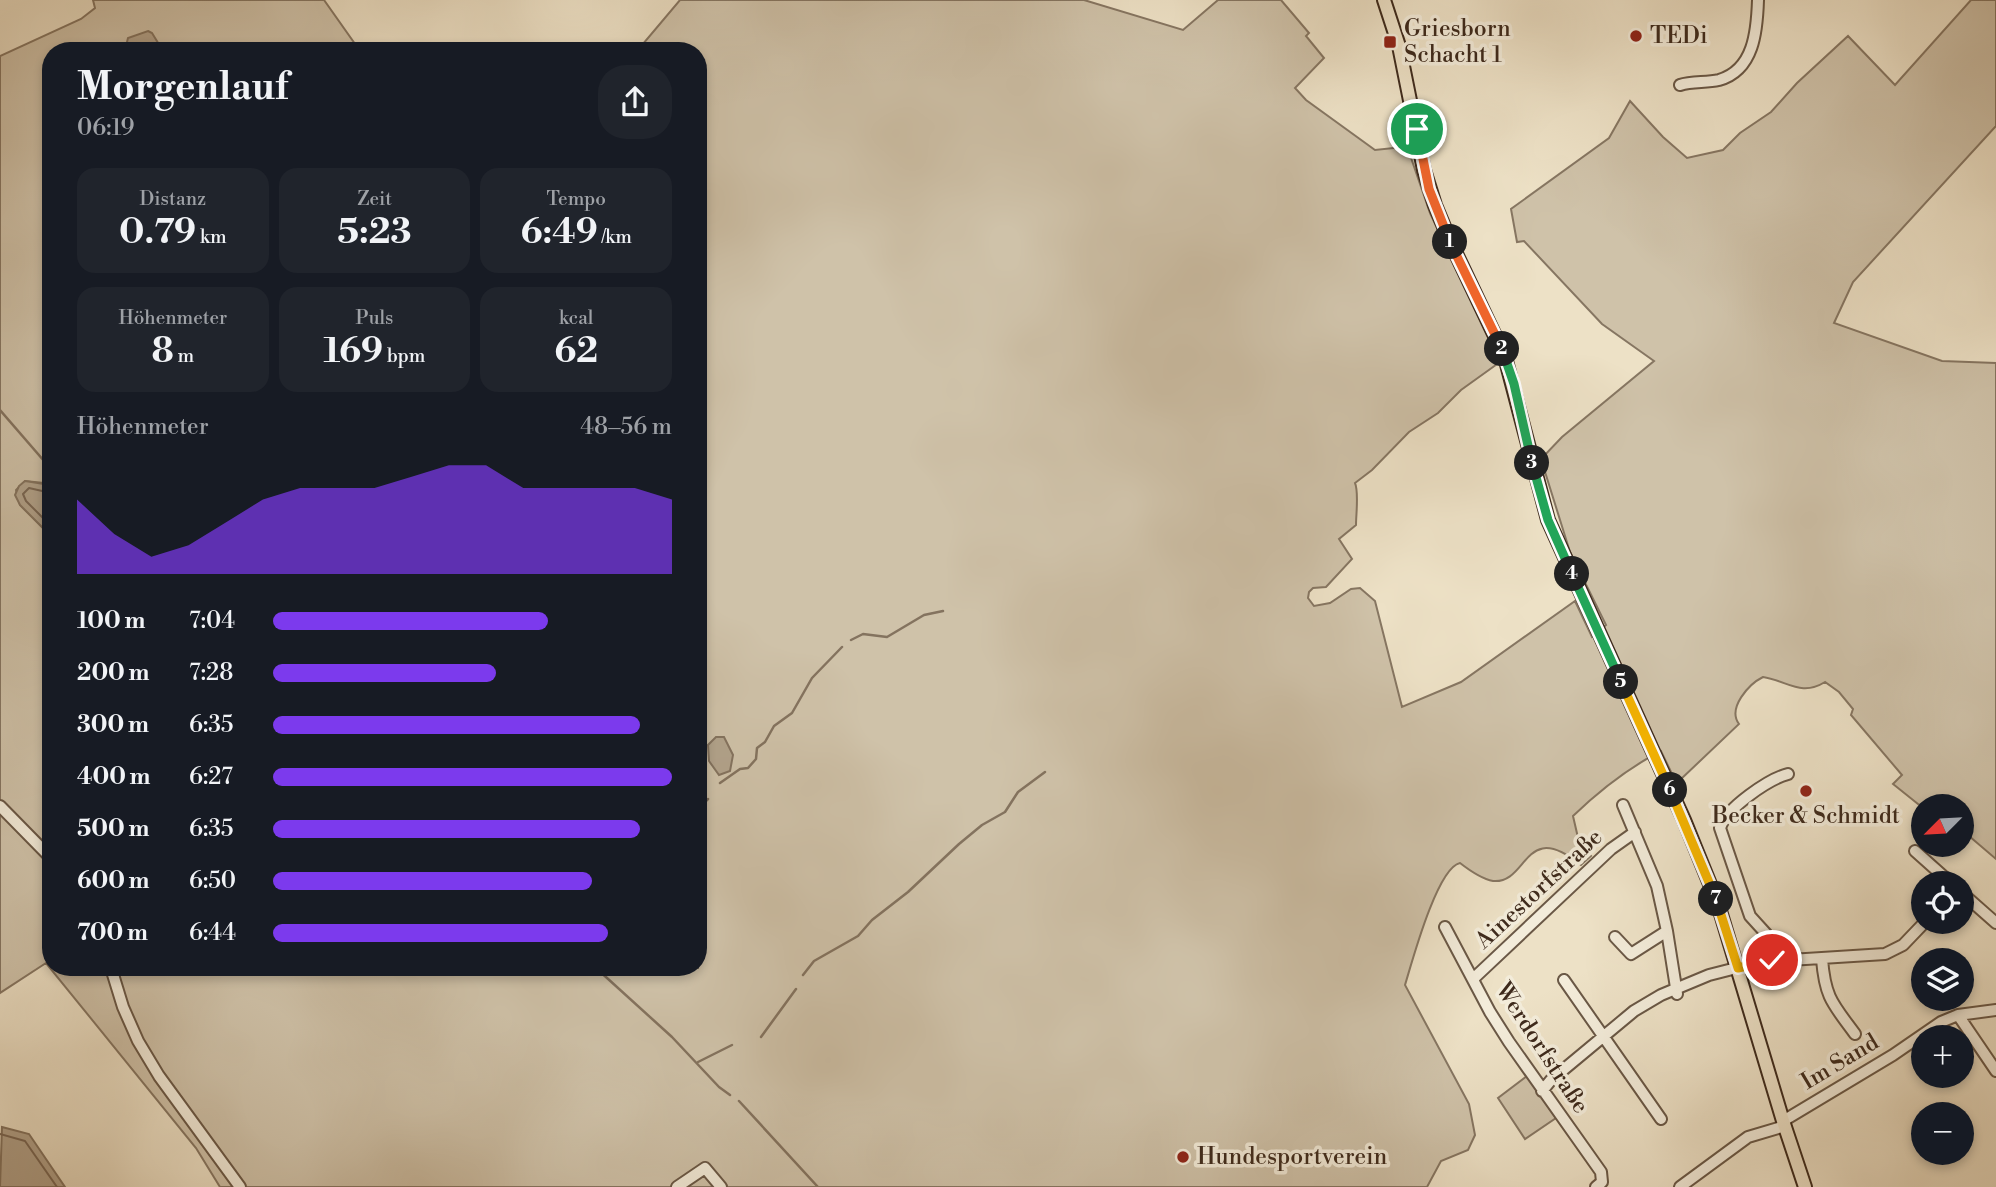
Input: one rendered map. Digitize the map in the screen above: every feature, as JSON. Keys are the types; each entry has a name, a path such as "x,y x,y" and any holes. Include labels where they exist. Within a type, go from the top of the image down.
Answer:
{"main road":[{"path":"1381,0 1399,46 1424,170 1435,205 1506,357 1548,520 1684,820 1718,904 1805,1187"}],"street":[{"path":"1679,85 1719,80 1741,66 1752,48 1758,0"},
{"path":"1772,960 1770,938 1750,916 1720,828 1727,815 1773,778 1788,775"},
{"path":"1623,805 1657,886 1676,991"},
{"path":"0,806 42,849"},
{"name":"Ainestorfstraße","path":"1473,979 1611,849 1635,832"},
{"path":"1923,858 1937,871"},
{"path":"1974,904 1996,923"},
{"name":"Werdorfstraße","path":"1445,927 1490,1012 1542,1091 1601,1172 1602,1182 1597,1187"},
{"path":"1615,937 1631,954 1667,931"},
{"path":"1542,1091 1555,1084 1605,1040 1676,991 1711,981 1738,968 1772,960 1885,954 1902,945 1913,934"},
{"path":"1822,959 1828,996 1855,1034"},
{"path":"113,976 138,1041 159,1076 240,1187"},
{"path":"1564,981 1661,1119"},
{"name":"Im Sand","path":"1681,1187 1748,1137 1784,1123 1941,1022 1958,1015 1996,1010"},
{"path":"1958,1015 1996,1071"},
{"path":"677,1187 705,1168 720,1187"}],"shaded area":[{"path":"93,0 324,0 354,42 42,42 42,483 25,481 16,490 20,505 42,527 42,966 0,993 0,56 81,19 95,8"},
{"path":"680,0 1084,0 1183,30 1218,0 1281,0 1309,33 1306,36 1324,58 1295,88 1306,100 1375,150 1403,147 1409,152 1430,213 1500,362 1461,390 1438,413 1409,432 1372,470 1355,483 1356,525 1339,539 1352,559 1326,587 1313,588 1309,592 1308,598 1314,606 1330,603 1351,589 1360,588 1375,601 1402,707 1461,682 1575,601 1592,637 1606,625 1570,552 1541,459 1562,437 1654,361 1602,324 1524,241 1517,242 1511,209 1609,138 1630,101 1663,137 1687,158 1723,150 1740,133 1771,112 1797,83 1848,36 1895,85 1971,0 1996,0 1996,126 1853,282 1834,323 1942,361 1996,363 1996,859 1974,840 1974,794 1911,794 1911,798 1893,784 1902,775 1851,715 1853,709 1839,692 1825,682 1801,688 1763,677 1741,697 1736,711 1739,724 1680,780 1673,776 1661,751 1614,780 1573,816 1579,842 1591,856 1581,865 1562,852 1548,848 1537,850 1505,879 1489,880 1460,863 1451,869 1443,881 1426,917 1405,985 1469,1104 1475,1135 1468,1150 1441,1161 1427,1187 220,1187 196,1148 57,976 707,976 707,42 645,42"},
{"path":"1527,1076 1556,1118 1525,1139 1498,1098"}],"water":[{"path":"148,31 158,42 127,42 128,38"},
{"path":"25,481 42,484 42,527 20,505 15,495"},
{"path":"716,737 724,737 733,755 730,771 719,775 709,761 708,745"},
{"path":"2,1127 29,1134 65,1187 0,1187"}],"waterway":[{"path":"0,410 42,459"},
{"path":"851,640 863,634 887,637 924,615 943,611"},
{"path":"720,783 740,769 748,768 756,759 757,748 765,742 774,726 792,713 812,678 842,647"},
{"path":"803,975 814,961 858,936 872,920 908,892 959,844 982,825 1005,812 1018,792 1045,772"},
{"path":"605,976 730,1095"},
{"path":"761,1037 796,989"},
{"path":"698,1062 732,1045"},
{"path":"739,1101 818,1187"}],"place":[{"name":"TEDi","path":"1636,36"},
{"name":"Griesborn Schacht 1","path":"1390,42"},
{"name":"Becker & Schmidt","path":"1806,791"},
{"name":"Hundesportverein","path":"1183,1157"}],"route":[{"path":"1417,129 1424,170 1442,224 1510,370 1548,520 1684,820 1718,904 1738,968 1772,960"}]}
